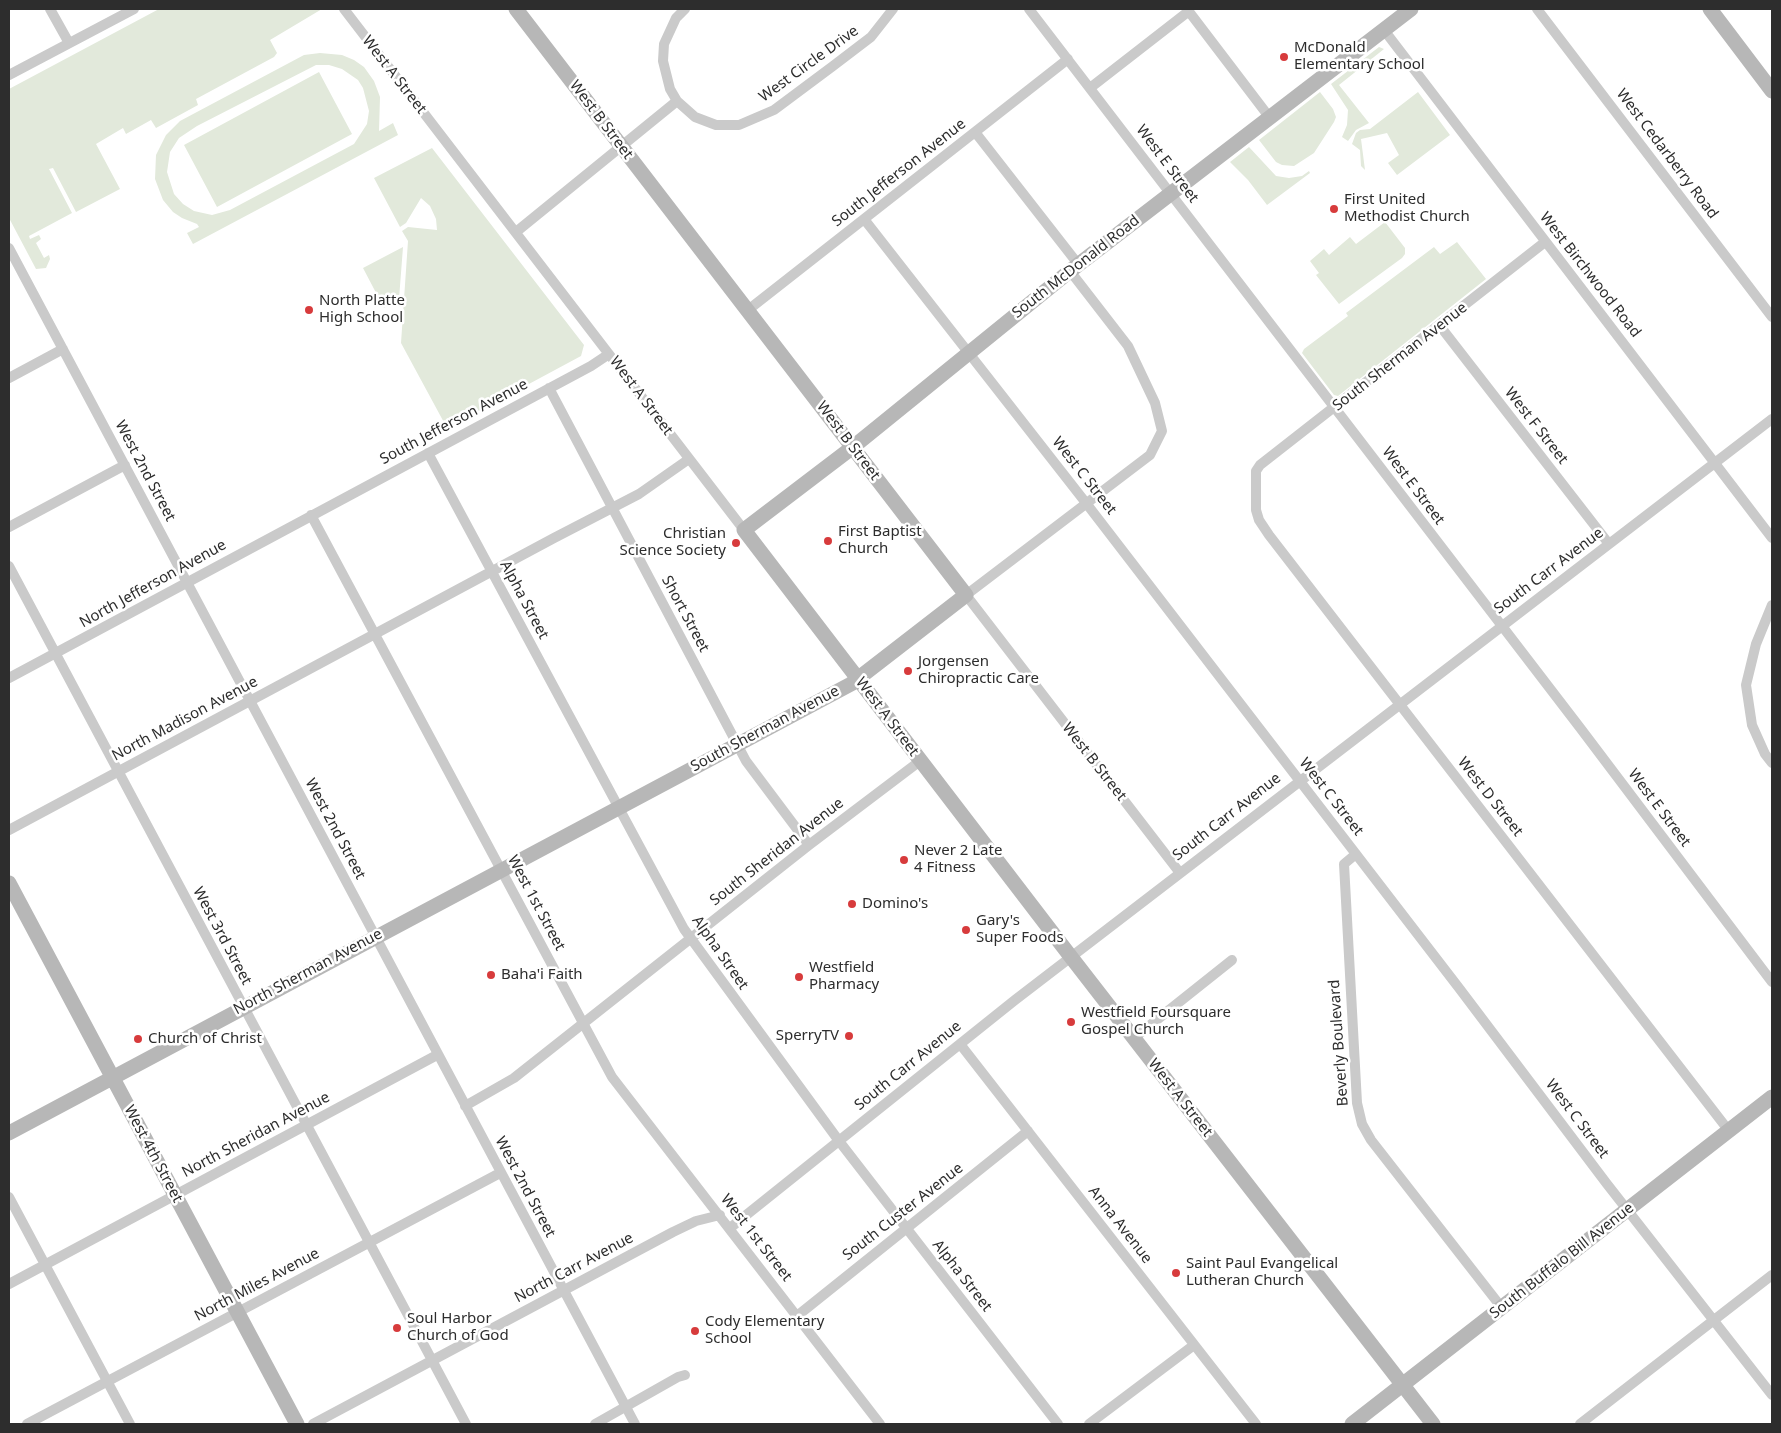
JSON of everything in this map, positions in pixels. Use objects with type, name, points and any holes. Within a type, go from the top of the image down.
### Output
[{"type":"street","points":[[50,9],[69,43]]},
{"type":"street","points":[[9,75],[134,9]]},
{"type":"street","name":"West B Street","points":[[516,9],[1180,873]]},
{"type":"street","points":[[516,232],[677,101],[667,80],[663,61],[664,44],[676,18],[685,9]]},
{"type":"street","name":"West Circle Drive","points":[[677,101],[695,117],[716,125],[739,125],[763,116],[826,72],[871,36],[893,9]]},
{"type":"street","name":"West E Street","points":[[1029,9],[1772,982]]},
{"type":"street","name":"South McDonald Road","points":[[744,530],[853,446],[1170,193],[1411,9]]},
{"type":"street","name":"West Cedarberry Road","points":[[1538,9],[1772,316]]},
{"type":"street","points":[[1710,9],[1772,90]]},
{"type":"street","name":"West A Street","points":[[348,10],[857,679],[1433,1424]]},
{"type":"street","points":[[1090,88],[1188,10],[1270,118]]},
{"type":"street","name":"West Birchwood Road","points":[[1384,30],[1772,538]]},
{"type":"street","name":"South Jefferson Avenue","points":[[748,310],[1068,59]]},
{"type":"street","points":[[975,132],[1074,268]]},
{"type":"street","name":"West C Street","points":[[864,219],[1356,854],[1627,1210],[1772,1395]]},
{"type":"street","name":"South Sherman Avenue","points":[[1256,471],[1545,242]]},
{"type":"street","name":"West 2nd Street","points":[[9,248],[635,1424]]},
{"type":"street","name":"South Sherman Avenue","points":[[502,870],[857,679],[1150,455],[1162,432],[1155,403],[1128,346],[1074,268]]},
{"type":"street","name":"West F Street","points":[[1440,326],[1609,544]]},
{"type":"street","points":[[9,378],[63,349]]},
{"type":"street","name":"South Jefferson Avenue","points":[[311,515],[609,354]]},
{"type":"street","name":"Short Street","points":[[549,388],[746,762],[810,845]]},
{"type":"street","name":"South Carr Avenue","points":[[730,1228],[1071,957],[1772,419]]},
{"type":"street","name":"Alpha Street","points":[[428,453],[691,939],[839,1141],[1058,1424]]},
{"type":"street","name":"North Madison Avenue","points":[[9,830],[639,494],[689,459]]},
{"type":"street","points":[[9,527],[125,465]]},
{"type":"street","name":"West D Street","points":[[1256,471],[1254,484],[1258,520],[1729,1130]]},
{"type":"street","name":"North Jefferson Avenue","points":[[9,678],[311,515]]},
{"type":"street","name":"West 1st Street","points":[[311,515],[612,1076],[878,1424]]},
{"type":"street","name":"West 3rd Street","points":[[9,566],[305,1126],[466,1424]]},
{"type":"street","points":[[1772,605],[1756,644],[1746,685],[1752,725],[1765,754],[1772,763]]},
{"type":"street","name":"South Sheridan Avenue","points":[[583,1024],[920,761]]},
{"type":"street","name":"Beverly Boulevard","points":[[1356,854],[1344,864],[1356,1103],[1362,1124],[1371,1140],[1502,1308]]},
{"type":"street","name":"North Sherman Avenue","points":[[9,1133],[375,936],[502,870]]},
{"type":"street","name":"West 4th Street","points":[[9,883],[297,1424]]},
{"type":"street","points":[[1134,1038],[1232,960]]},
{"type":"street","points":[[465,1106],[514,1078],[583,1024]]},
{"type":"street","name":"Anna Avenue","points":[[960,1044],[1256,1424]]},
{"type":"street","name":"North Sheridan Avenue","points":[[9,1284],[437,1054]]},
{"type":"street","name":"South Buffalo Bill Avenue","points":[[1352,1424],[1772,1097]]},
{"type":"street","name":"South Custer Avenue","points":[[797,1316],[1028,1131]]},
{"type":"street","name":"North Miles Avenue","points":[[27,1424],[500,1173]]},
{"type":"street","points":[[9,1198],[130,1424]]},
{"type":"street","name":"North Carr Avenue","points":[[313,1424],[673,1232],[696,1221],[720,1215]]},
{"type":"street","points":[[1580,1424],[1772,1275]]},
{"type":"street","points":[[1089,1424],[1194,1345]]},
{"type":"street","points":[[595,1424],[678,1377],[685,1375]]},
{"type":"shaded area","points":[[159,9],[322,9],[270,40],[277,53],[274,57],[196,99],[198,105],[156,128],[151,120],[126,134],[123,128],[96,144],[120,189],[76,212],[53,168],[49,169],[72,213],[29,236],[30,239],[39,235],[41,239],[36,243],[44,258],[49,255],[50,259],[46,268],[36,269],[9,218],[9,89]]},
{"type":"shaded area","points":[[1379,47],[1384,49],[1339,85],[1369,123],[1356,130],[1348,141],[1342,137],[1347,125],[1348,110],[1331,84]]},
{"type":"shaded area","points":[[320,53],[342,55],[364,67],[374,81],[380,97],[379,131],[393,123],[398,135],[193,244],[187,233],[199,227],[197,224],[173,212],[163,200],[155,179],[156,155],[166,135],[180,121],[304,55]],"holes":[[[316,65],[329,65],[342,69],[358,80],[363,88],[369,111],[367,124],[354,144],[230,210],[212,215],[194,211],[183,204],[174,194],[167,172],[170,152],[179,138],[197,126]]]},
{"type":"shaded area","points":[[319,72],[352,134],[217,207],[184,145]]},
{"type":"shaded area","points":[[1320,92],[1333,109],[1336,117],[1334,122],[1314,153],[1294,166],[1282,165],[1276,162],[1259,140]]},
{"type":"shaded area","points":[[1418,92],[1450,135],[1397,175],[1388,163],[1399,155],[1387,133],[1361,139],[1365,170],[1361,166],[1360,150],[1352,144],[1356,133],[1360,130],[1370,129]]},
{"type":"shaded area","points":[[1249,147],[1276,176],[1289,178],[1302,176],[1309,171],[1310,173],[1267,205],[1248,180],[1230,162]]},
{"type":"shaded area","points":[[432,148],[584,345],[581,356],[447,428],[401,343],[408,241],[402,231],[408,227],[437,230],[436,219],[430,206],[421,198],[406,223],[400,227],[374,178]]},
{"type":"shaded area","points":[[1385,222],[1405,248],[1405,254],[1339,304],[1316,275],[1319,273],[1310,261],[1324,249],[1329,255],[1350,237],[1356,244]]},
{"type":"shaded area","points":[[1457,242],[1486,279],[1338,396],[1334,395],[1302,353],[1304,349],[1348,316],[1346,313],[1434,247],[1440,254]]},
{"type":"shaded area","points":[[403,247],[399,299],[384,308],[363,268]]},
{"type":"place","name":"McDonald Elementary School","points":[[1284,57]]},
{"type":"place","name":"First United Methodist Church","points":[[1334,209]]},
{"type":"place","name":"North Platte High School","points":[[309,310]]},
{"type":"place","name":"First Baptist Church","points":[[828,541]]},
{"type":"place","name":"Christian Science Society","points":[[736,543]]},
{"type":"place","name":"Jorgensen Chiropractic Care","points":[[908,671]]},
{"type":"place","name":"Never 2 Late 4 Fitness","points":[[904,860]]},
{"type":"place","name":"Domino's","points":[[852,904]]},
{"type":"place","name":"Gary's Super Foods","points":[[966,930]]},
{"type":"place","name":"Baha'i Faith","points":[[491,975]]},
{"type":"place","name":"Westfield Pharmacy","points":[[799,977]]},
{"type":"place","name":"Westfield Foursquare Gospel Church","points":[[1071,1022]]},
{"type":"place","name":"SperryTV","points":[[849,1036]]},
{"type":"place","name":"Church of Christ","points":[[138,1039]]},
{"type":"place","name":"Saint Paul Evangelical Lutheran Church","points":[[1176,1273]]},
{"type":"place","name":"Soul Harbor Church of God","points":[[397,1328]]},
{"type":"place","name":"Cody Elementary School","points":[[695,1331]]}]
